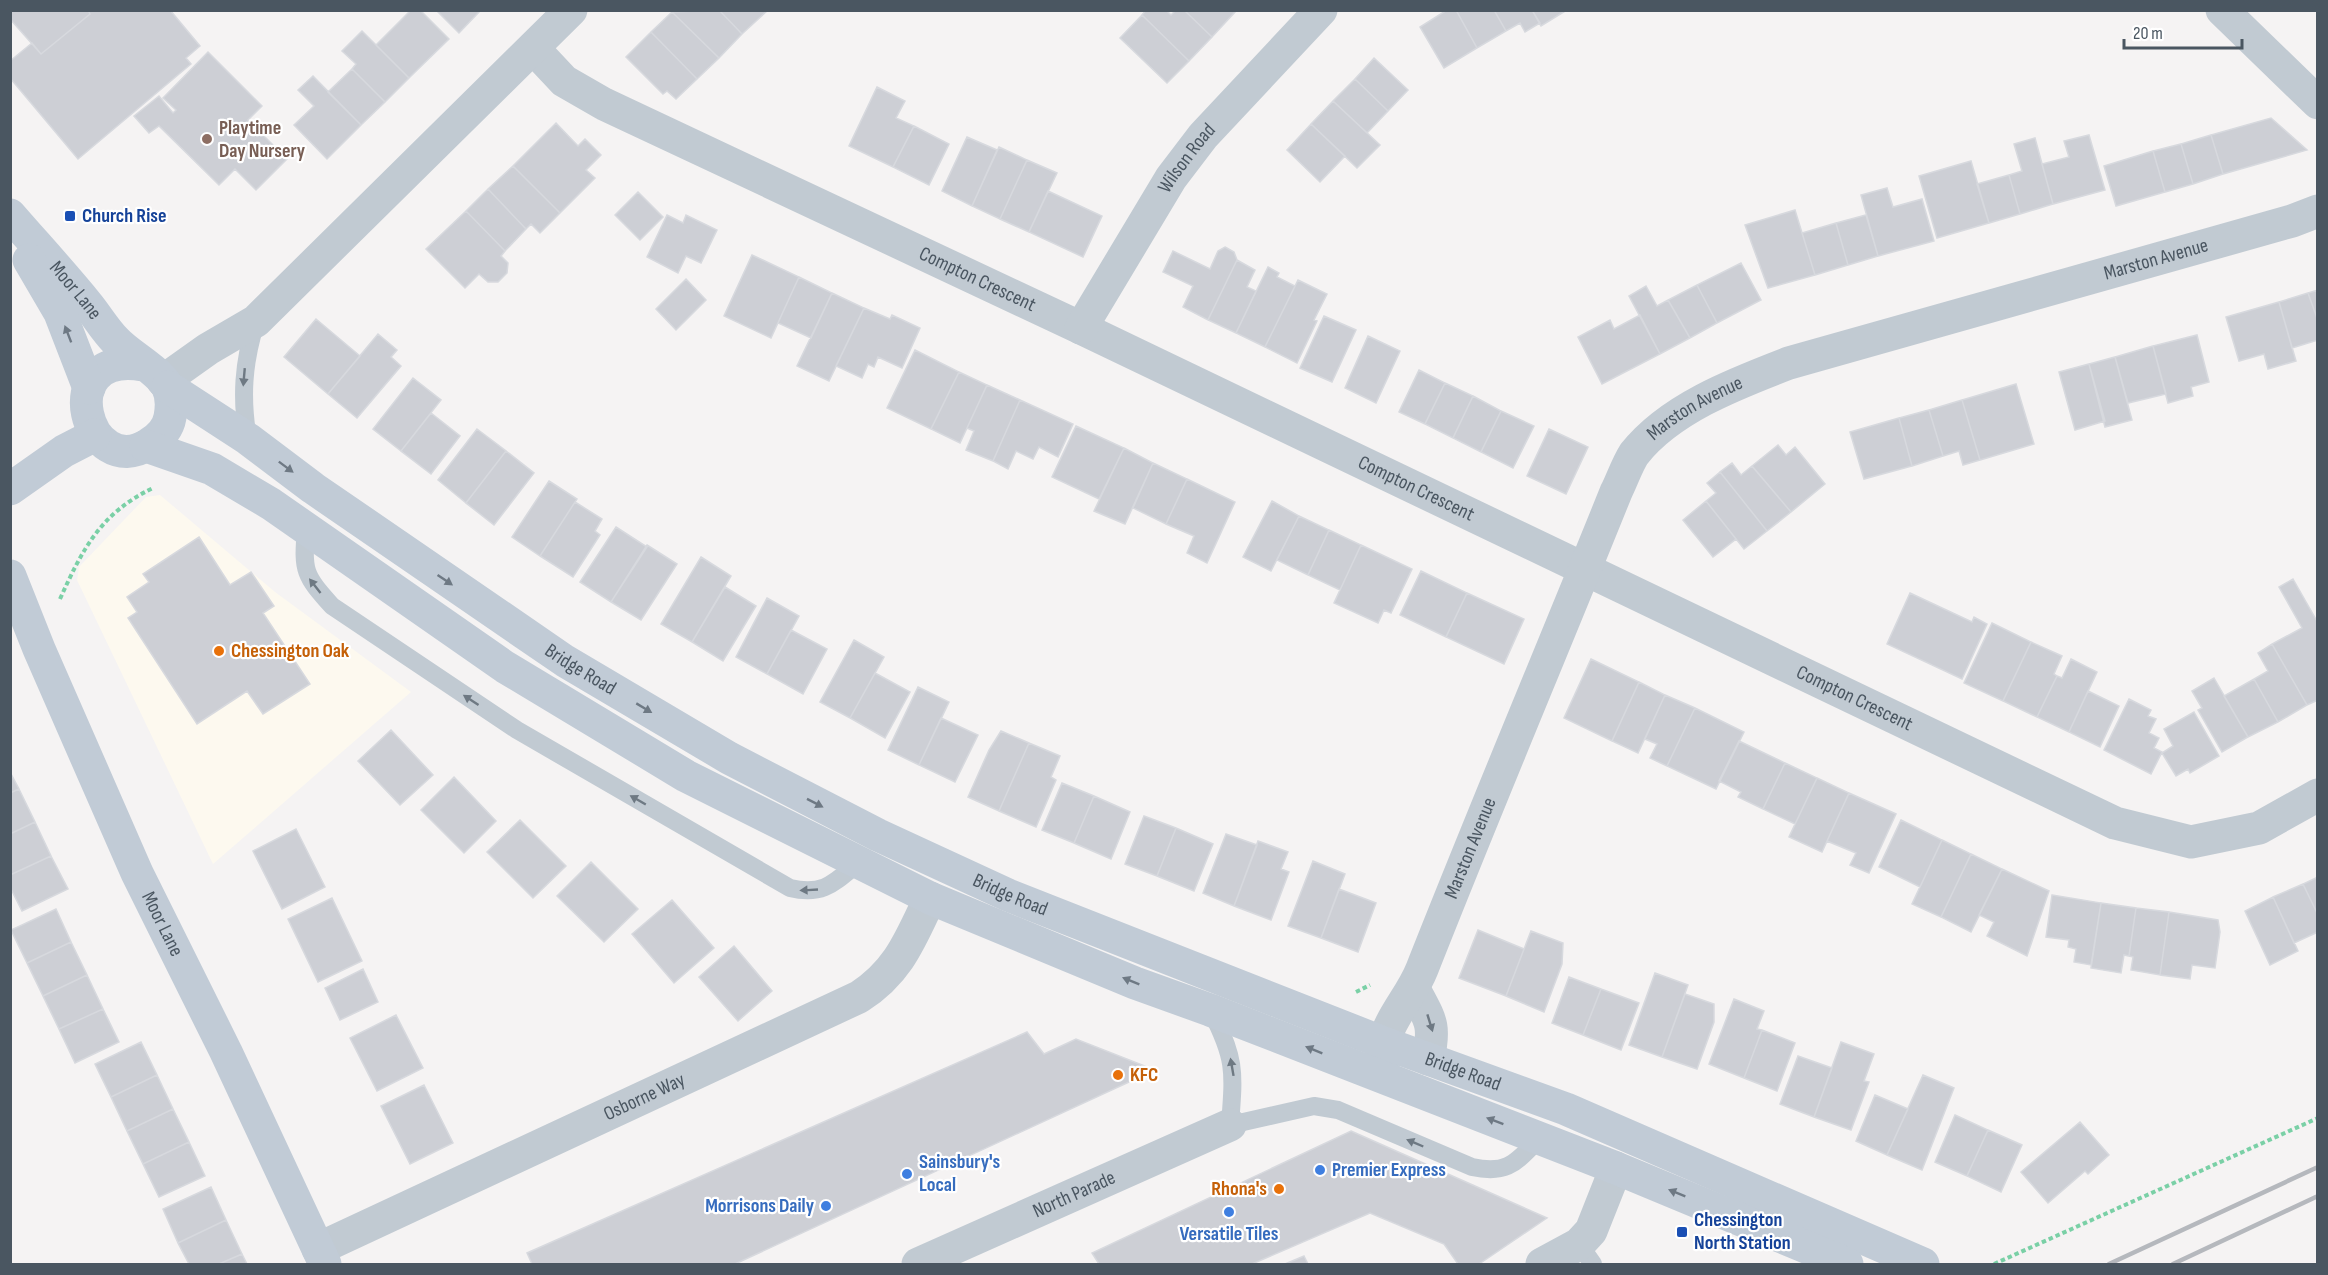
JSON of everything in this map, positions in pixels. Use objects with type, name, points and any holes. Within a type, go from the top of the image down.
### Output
[{"type":"street","points":[[158,378],[256,321],[571,10]]},
{"type":"street","name":"Wilson Road","points":[[1081,328],[1171,178],[1203,136],[1321,10]]},
{"type":"street","points":[[2223,10],[2318,103]]},
{"type":"street","name":"Compton Crescent","points":[[533,48],[564,81],[604,104],[1081,328],[2115,823],[2191,842],[2259,828],[2318,795]]},
{"type":"street","name":"Marston Avenue","points":[[1384,1080],[1381,1061],[1391,1019],[1414,989],[1496,781],[1634,455],[1660,430],[1716,391],[1789,363],[2292,221],[2318,211]]},
{"type":"street","name":"Moor Lane","points":[[10,215],[116,341],[158,378]]},
{"type":"street","name":"Moor Lane","points":[[10,230],[60,313],[89,388]]},
{"type":"street","points":[[127,363],[158,378],[172,404],[170,422],[161,436],[146,446],[124,450],[114,447],[95,435],[87,421],[85,405],[89,388],[98,375],[111,366],[127,363]]},
{"type":"street","name":"Bridge Road","points":[[158,378],[565,662],[729,758],[878,835],[1008,895],[1384,1043],[1566,1109],[1847,1264]]},
{"type":"street","points":[[10,489],[64,451],[95,435]]},
{"type":"street","name":"Bridge Road","points":[[146,446],[212,469],[271,504],[505,667],[686,777],[930,898],[1135,983],[1210,1010],[1384,1080],[1540,1138],[1813,1245],[1923,1264]]},
{"type":"street","name":"Moor Lane","points":[[10,576],[39,649],[137,873],[226,1052],[322,1257]]},
{"type":"street","name":"Osborne Way","points":[[322,1257],[859,997],[881,983],[900,960],[930,898]]},
{"type":"street","points":[[1414,989],[1432,1024],[1433,1036],[1428,1059]]},
{"type":"street","name":"North Parade","points":[[918,1264],[1230,1125]]},
{"type":"street","points":[[1542,1264],[1586,1254],[1616,1168]]},
{"type":"lane","points":[[248,439],[243,408],[243,381],[247,352],[256,321]]},
{"type":"lane","points":[[306,530],[303,558],[309,581],[332,606],[517,730],[790,888],[809,892],[832,885],[858,862]]},
{"type":"lane","points":[[1210,1010],[1225,1038],[1232,1061],[1235,1082],[1230,1125]]},
{"type":"lane","name":"North Parade","points":[[1230,1125],[1314,1106],[1338,1110],[1472,1167],[1488,1170],[1504,1169],[1515,1163],[1540,1138]]},
{"type":"path","points":[[39,649],[77,562],[102,524],[131,499],[152,489],[212,469]]},
{"type":"path","points":[[1994,1264],[2318,1118]]},
{"type":"shaded area","points":[[160,495],[275,592],[411,692],[213,864],[77,580],[79,567],[146,497]]},
{"type":"building","points":[[10,10],[88,10],[90,14],[41,54],[10,19]]},
{"type":"building","points":[[88,10],[170,10],[200,46],[186,58],[191,64],[78,159],[10,78],[10,61],[32,43],[41,54],[90,14]]},
{"type":"building","points":[[411,10],[420,10],[449,39],[409,78],[376,45]]},
{"type":"building","points":[[436,10],[481,10],[459,33]]},
{"type":"building","points":[[719,10],[742,34],[719,58],[672,12]]},
{"type":"building","points":[[719,10],[766,10],[767,11],[742,34]]},
{"type":"building","points":[[1146,10],[1166,10],[1171,15],[1176,10],[1184,10],[1212,37],[1189,61],[1142,15]]},
{"type":"building","points":[[1184,10],[1234,10],[1235,12],[1212,37]]},
{"type":"building","points":[[1447,10],[1456,10],[1477,48],[1444,68],[1420,27]]},
{"type":"building","points":[[1456,10],[1494,10],[1506,31],[1477,48]]},
{"type":"building","points":[[1494,10],[1532,10],[1540,23],[1525,32],[1520,23],[1506,31]]},
{"type":"building","points":[[1532,10],[1567,10],[1541,26]]},
{"type":"building","points":[[672,12],[719,58],[697,79],[651,32]]},
{"type":"building","points":[[1142,15],[1189,61],[1167,83],[1120,38]]},
{"type":"building","points":[[362,31],[409,78],[385,102],[352,69],[356,64],[342,51]]},
{"type":"building","points":[[651,32],[697,79],[676,99],[667,91],[663,94],[626,57]]},
{"type":"building","points":[[208,52],[262,106],[248,120],[287,159],[256,190],[235,169],[219,185],[159,126],[149,133],[134,116],[159,96],[173,113],[176,110],[163,98]]},
{"type":"building","points":[[1374,58],[1408,90],[1388,111],[1355,79]]},
{"type":"building","points":[[352,69],[385,102],[361,125],[328,92]]},
{"type":"building","points":[[313,76],[361,125],[327,159],[294,125],[314,106],[298,90]]},
{"type":"building","points":[[1355,79],[1388,111],[1367,133],[1333,101]]},
{"type":"building","points":[[877,87],[905,101],[896,118],[914,126],[893,167],[849,146]]},
{"type":"building","points":[[1333,101],[1380,145],[1357,168],[1311,124]]},
{"type":"building","points":[[2271,118],[2307,150],[2223,174],[2211,135]]},
{"type":"building","points":[[556,123],[578,146],[585,139],[601,155],[586,170],[595,178],[560,213],[513,166]]},
{"type":"building","points":[[1311,124],[1345,156],[1320,182],[1287,150]]},
{"type":"building","points":[[914,126],[949,144],[929,185],[893,167]]},
{"type":"building","points":[[2089,135],[2105,190],[2053,204],[2042,164],[2069,157],[2064,141]]},
{"type":"building","points":[[2211,135],[2223,174],[2193,184],[2181,144]]},
{"type":"building","points":[[967,137],[997,150],[972,206],[942,191]]},
{"type":"building","points":[[2035,138],[2053,204],[2020,214],[2009,175],[2022,171],[2014,144]]},
{"type":"building","points":[[2181,144],[2193,184],[2165,192],[2153,151]]},
{"type":"building","points":[[999,147],[1027,160],[1000,219],[972,206]]},
{"type":"building","points":[[2153,151],[2165,192],[2116,206],[2104,166]]},
{"type":"building","points":[[1027,160],[1057,173],[1029,232],[1000,219]]},
{"type":"building","points":[[1971,161],[1989,223],[1937,238],[1919,176]]},
{"type":"building","points":[[513,166],[560,213],[540,233],[531,224],[526,229],[488,189]]},
{"type":"building","points":[[2009,175],[2020,214],[1989,223],[1977,184]]},
{"type":"building","points":[[1887,188],[1893,207],[1922,199],[1934,241],[1878,256],[1861,195]]},
{"type":"building","points":[[488,189],[526,229],[505,251],[466,211]]},
{"type":"building","points":[[1048,191],[1102,216],[1083,257],[1029,232]]},
{"type":"building","points":[[638,192],[663,217],[640,240],[615,215]]},
{"type":"building","points":[[1795,210],[1815,275],[1768,288],[1745,225]]},
{"type":"building","points":[[466,211],[505,251],[501,256],[508,263],[507,273],[498,282],[488,282],[479,274],[465,288],[426,249]]},
{"type":"building","points":[[667,215],[683,223],[686,215],[717,230],[701,263],[686,256],[678,273],[647,257]]},
{"type":"building","points":[[1866,215],[1878,256],[1848,265],[1836,223]]},
{"type":"building","points":[[1836,223],[1848,265],[1815,275],[1802,233]]},
{"type":"building","points":[[1225,247],[1234,252],[1237,260],[1208,320],[1183,307],[1193,286],[1163,272],[1173,251],[1210,269],[1218,251]]},
{"type":"building","points":[[752,255],[799,277],[771,338],[724,316]]},
{"type":"building","points":[[1237,260],[1255,270],[1247,287],[1256,291],[1236,333],[1208,320]]},
{"type":"building","points":[[1741,263],[1761,300],[1717,323],[1697,285]]},
{"type":"building","points":[[1268,267],[1279,273],[1277,277],[1295,286],[1265,347],[1236,333]]},
{"type":"building","points":[[799,277],[832,293],[811,338],[778,323]]},
{"type":"building","points":[[686,279],[706,300],[676,330],[656,309]]},
{"type":"building","points":[[1298,280],[1327,294],[1297,363],[1265,347]]},
{"type":"building","points":[[1697,285],[1717,323],[1690,338],[1668,300]]},
{"type":"building","points":[[1646,286],[1657,306],[1668,300],[1690,338],[1660,354],[1629,296]]},
{"type":"building","points":[[2318,290],[2318,321],[2308,293]]},
{"type":"building","points":[[832,293],[864,308],[829,381],[797,366]]},
{"type":"building","points":[[2308,293],[2318,321],[2318,340],[2292,348],[2279,302]]},
{"type":"building","points":[[2279,302],[2296,361],[2268,369],[2264,354],[2239,361],[2226,317]]},
{"type":"building","points":[[864,308],[890,319],[892,315],[920,328],[902,368],[878,357],[874,367],[868,364],[862,378],[836,366]]},
{"type":"building","points":[[1640,315],[1660,354],[1602,384],[1578,337],[1610,320],[1614,329]]},
{"type":"building","points":[[1324,316],[1356,330],[1332,382],[1300,368]]},
{"type":"building","points":[[316,319],[360,356],[328,394],[284,357]]},
{"type":"building","points":[[378,334],[397,350],[391,357],[401,366],[357,418],[328,394]]},
{"type":"building","points":[[2197,335],[2209,382],[2191,387],[2193,396],[2168,403],[2153,346]]},
{"type":"building","points":[[1368,336],[1400,351],[1376,403],[1345,388]]},
{"type":"building","points":[[2153,346],[2166,394],[2128,403],[2115,357]]},
{"type":"building","points":[[915,350],[959,372],[931,429],[887,408]]},
{"type":"building","points":[[2115,357],[2132,420],[2105,427],[2089,364]]},
{"type":"building","points":[[2089,364],[2105,421],[2075,430],[2059,372]]},
{"type":"building","points":[[1419,370],[1445,383],[1425,424],[1399,412]]},
{"type":"building","points":[[959,372],[987,385],[960,443],[931,429]]},
{"type":"building","points":[[413,378],[441,400],[401,451],[373,429]]},
{"type":"building","points":[[1445,383],[1473,396],[1453,438],[1425,424]]},
{"type":"building","points":[[2016,384],[2034,444],[1980,460],[1962,400]]},
{"type":"building","points":[[987,385],[1020,400],[993,461],[966,450],[974,431],[967,428]]},
{"type":"building","points":[[1473,396],[1501,411],[1481,452],[1453,438]]},
{"type":"building","points":[[1020,400],[1073,424],[1058,457],[1039,447],[1033,459],[1016,451],[1008,469],[993,461]]},
{"type":"building","points":[[1962,400],[1980,460],[1963,465],[1959,451],[1943,456],[1929,410]]},
{"type":"building","points":[[1929,410],[1943,456],[1912,466],[1899,418]]},
{"type":"building","points":[[1501,411],[1534,426],[1513,468],[1481,452]]},
{"type":"building","points":[[431,413],[460,436],[431,474],[401,451]]},
{"type":"building","points":[[1899,418],[1912,466],[1864,479],[1850,432]]},
{"type":"building","points":[[1076,426],[1124,448],[1099,499],[1052,477]]},
{"type":"building","points":[[477,429],[506,451],[466,503],[438,480]]},
{"type":"building","points":[[1549,429],[1588,447],[1566,494],[1527,476]]},
{"type":"building","points":[[1778,445],[1786,455],[1795,447],[1825,484],[1791,512],[1752,466]]},
{"type":"building","points":[[1124,448],[1153,463],[1125,524],[1094,511]]},
{"type":"building","points":[[506,451],[534,473],[494,525],[466,503]]},
{"type":"building","points":[[1153,463],[1187,479],[1166,524],[1133,508]]},
{"type":"building","points":[[1732,463],[1741,475],[1752,466],[1791,512],[1767,531],[1720,472]]},
{"type":"building","points":[[1720,472],[1767,531],[1744,549],[1706,501],[1716,493],[1707,483]]},
{"type":"building","points":[[1187,479],[1235,502],[1207,563],[1187,553],[1194,536],[1166,524]]},
{"type":"building","points":[[549,481],[577,499],[540,556],[512,537]]},
{"type":"building","points":[[1272,501],[1299,516],[1271,571],[1243,557]]},
{"type":"building","points":[[1706,501],[1736,539],[1713,557],[1683,520]]},
{"type":"building","points":[[575,502],[602,519],[595,531],[600,535],[573,577],[540,556]]},
{"type":"building","points":[[1299,516],[1329,530],[1308,575],[1277,560]]},
{"type":"building","points":[[616,527],[647,547],[611,602],[580,582]]},
{"type":"building","points":[[1329,530],[1361,545],[1340,590],[1308,575]]},
{"type":"building","name":"Chessington Oak","points":[[199,537],[230,585],[251,572],[274,606],[263,613],[310,684],[263,714],[247,691],[197,724],[128,618],[137,612],[127,597],[149,582],[143,574]]},
{"type":"building","points":[[647,545],[677,564],[641,620],[611,602]]},
{"type":"building","points":[[1361,545],[1412,569],[1391,613],[1384,610],[1378,623],[1334,603]]},
{"type":"building","points":[[701,557],[731,576],[692,642],[661,624]]},
{"type":"building","points":[[1421,571],[1467,593],[1446,637],[1400,615]]},
{"type":"building","points":[[2293,579],[2318,623],[2318,700],[2307,705],[2272,644],[2302,628],[2279,587]]},
{"type":"building","points":[[725,587],[756,606],[723,661],[692,642]]},
{"type":"building","points":[[1467,593],[1524,619],[1504,664],[1446,637]]},
{"type":"building","points":[[1910,593],[1972,622],[1974,617],[1987,624],[1962,679],[1887,644]]},
{"type":"building","points":[[767,598],[799,616],[767,674],[736,657]]},
{"type":"building","points":[[1992,623],[2031,642],[2003,701],[1964,683]]},
{"type":"building","points":[[791,630],[827,649],[803,694],[767,674]]},
{"type":"building","points":[[854,640],[884,657],[850,718],[820,702]]},
{"type":"building","points":[[2031,642],[2062,656],[2054,674],[2057,676],[2037,717],[2003,701]]},
{"type":"building","points":[[2272,644],[2307,705],[2278,722],[2254,679],[2268,671],[2258,653]]},
{"type":"building","points":[[1591,659],[1639,682],[1612,741],[1564,718]]},
{"type":"building","points":[[2071,659],[2097,672],[2069,732],[2037,717],[2057,676],[2062,678]]},
{"type":"building","points":[[875,673],[910,692],[885,738],[850,718]]},
{"type":"building","points":[[2214,678],[2248,737],[2222,752],[2198,710],[2202,708],[2192,691]]},
{"type":"building","points":[[2254,679],[2278,722],[2248,737],[2224,696]]},
{"type":"building","points":[[1639,682],[1665,695],[1638,753],[1612,741]]},
{"type":"building","points":[[918,687],[949,702],[919,765],[888,750]]},
{"type":"building","points":[[2088,691],[2119,706],[2100,747],[2069,732]]},
{"type":"building","points":[[1665,695],[1695,708],[1667,766],[1650,758],[1657,744],[1645,739]]},
{"type":"building","points":[[2129,699],[2151,710],[2148,716],[2156,719],[2149,733],[2159,738],[2154,748],[2162,752],[2151,774],[2104,750]]},
{"type":"building","points":[[1695,708],[1744,732],[1716,789],[1667,766]]},
{"type":"building","points":[[2194,712],[2219,756],[2190,773],[2188,769],[2176,776],[2162,753],[2173,746],[2164,729]]},
{"type":"building","points":[[941,718],[978,735],[955,782],[919,765]]},
{"type":"building","points":[[391,730],[433,775],[400,805],[358,761]]},
{"type":"building","points":[[1001,731],[1029,743],[999,811],[968,797],[989,750]]},
{"type":"building","points":[[1739,741],[1785,763],[1763,809],[1738,797],[1741,792],[1719,781]]},
{"type":"building","points":[[1029,743],[1060,756],[1051,777],[1056,780],[1036,827],[999,811]]},
{"type":"building","points":[[1785,763],[1817,778],[1795,824],[1763,809]]},
{"type":"building","points":[[10,772],[19,789],[10,793]]},
{"type":"building","points":[[454,777],[496,821],[464,853],[421,810]]},
{"type":"building","points":[[1817,778],[1849,793],[1822,852],[1789,837]]},
{"type":"building","points":[[1062,783],[1094,796],[1074,843],[1042,830]]},
{"type":"building","points":[[19,789],[35,822],[10,834],[10,793]]},
{"type":"building","points":[[1849,793],[1896,814],[1869,873],[1850,865],[1856,853],[1827,841]]},
{"type":"building","points":[[1094,796],[1130,812],[1111,859],[1074,843]]},
{"type":"building","points":[[1144,816],[1176,828],[1157,876],[1125,864]]},
{"type":"building","points":[[520,820],[566,866],[533,898],[487,852]]},
{"type":"building","points":[[1901,820],[1942,840],[1920,887],[1879,867]]},
{"type":"building","points":[[35,822],[51,856],[10,875],[10,834]]},
{"type":"building","points":[[1176,828],[1213,844],[1194,891],[1157,876]]},
{"type":"building","points":[[296,829],[325,887],[282,909],[253,851]]},
{"type":"building","points":[[1226,834],[1257,845],[1234,906],[1203,893]]},
{"type":"building","points":[[1942,840],[1971,854],[1941,917],[1912,904]]},
{"type":"building","points":[[1258,841],[1288,852],[1281,869],[1289,872],[1271,920],[1234,906]]},
{"type":"building","points":[[1971,854],[2002,869],[1971,932],[1941,917]]},
{"type":"building","points":[[51,856],[68,889],[22,911],[10,887],[10,875]]},
{"type":"building","points":[[1313,861],[1345,874],[1321,938],[1288,926]]},
{"type":"building","points":[[591,862],[638,909],[604,942],[557,896]]},
{"type":"building","points":[[2002,869],[2049,891],[2027,956],[1987,936],[1994,922],[1979,915]]},
{"type":"building","points":[[2318,877],[2318,915],[2303,884]]},
{"type":"building","points":[[2303,884],[2318,915],[2318,932],[2294,943],[2273,897]]},
{"type":"building","points":[[1339,889],[1376,903],[1358,952],[1321,938]]},
{"type":"building","points":[[2052,895],[2101,903],[2091,965],[2074,962],[2076,949],[2068,947],[2069,940],[2046,937]]},
{"type":"building","points":[[2273,897],[2298,951],[2270,965],[2245,911]]},
{"type":"building","points":[[332,898],[362,961],[318,982],[288,919]]},
{"type":"building","points":[[672,900],[714,948],[674,983],[632,934]]},
{"type":"building","points":[[2101,903],[2136,908],[2129,956],[2124,955],[2121,973],[2091,968]]},
{"type":"building","points":[[2136,908],[2169,912],[2160,975],[2131,970],[2133,957],[2129,956]]},
{"type":"building","points":[[56,909],[71,942],[27,963],[11,930]]},
{"type":"building","points":[[2169,912],[2218,920],[2220,932],[2215,968],[2192,965],[2190,979],[2160,975]]},
{"type":"building","points":[[1478,930],[1524,949],[1506,996],[1459,978]]},
{"type":"building","points":[[1531,931],[1563,943],[1562,964],[1544,1012],[1506,996]]},
{"type":"building","points":[[71,942],[87,975],[43,996],[27,963]]},
{"type":"building","points":[[734,946],[772,991],[738,1021],[699,977]]},
{"type":"building","points":[[363,969],[378,1002],[340,1020],[325,988]]},
{"type":"building","points":[[1655,973],[1688,985],[1662,1057],[1629,1045]]},
{"type":"building","points":[[87,975],[103,1009],[59,1029],[43,996]]},
{"type":"building","points":[[1569,977],[1601,989],[1583,1035],[1552,1023]]},
{"type":"building","points":[[1601,989],[1639,1003],[1621,1050],[1583,1035]]},
{"type":"building","points":[[1685,994],[1714,1004],[1714,1022],[1697,1069],[1662,1057]]},
{"type":"building","points":[[1734,999],[1764,1011],[1757,1029],[1762,1030],[1744,1078],[1709,1064]]},
{"type":"building","points":[[103,1009],[119,1042],[75,1063],[59,1029]]},
{"type":"building","points":[[396,1015],[423,1068],[377,1091],[350,1038]]},
{"type":"building","points":[[1762,1030],[1795,1043],[1777,1091],[1744,1078]]},
{"type":"building","points":[[1027,1032],[1044,1054],[1076,1039],[1155,1070],[735,1264],[532,1264],[527,1253]]},
{"type":"building","points":[[141,1042],[157,1075],[111,1097],[95,1064]]},
{"type":"building","points":[[1841,1042],[1874,1054],[1864,1081],[1869,1082],[1851,1130],[1814,1117]]},
{"type":"building","points":[[1798,1056],[1832,1068],[1814,1117],[1780,1104]]},
{"type":"building","points":[[157,1075],[173,1109],[127,1131],[111,1097]]},
{"type":"building","points":[[1923,1075],[1954,1088],[1922,1170],[1887,1155]]},
{"type":"building","points":[[424,1085],[453,1143],[410,1164],[381,1106]]},
{"type":"building","points":[[1875,1095],[1908,1109],[1887,1155],[1856,1141]]},
{"type":"building","points":[[173,1109],[189,1142],[143,1164],[127,1131]]},
{"type":"building","points":[[1955,1115],[1988,1130],[1967,1176],[1935,1162]]},
{"type":"building","points":[[2080,1122],[2109,1155],[2088,1174],[2085,1171],[2048,1203],[2021,1172]]},
{"type":"building","points":[[1988,1130],[2022,1145],[2001,1192],[1967,1176]]},
{"type":"building","points":[[1351,1131],[1547,1218],[1479,1264],[1458,1264],[1444,1244],[1370,1213],[1252,1264],[1099,1264],[1092,1253]]},
{"type":"building","points":[[189,1142],[205,1176],[159,1197],[143,1164]]},
{"type":"building","points":[[211,1187],[226,1220],[178,1243],[163,1209]]},
{"type":"building","points":[[226,1220],[242,1254],[219,1264],[189,1264],[178,1243]]},
{"type":"building","points":[[242,1254],[247,1264],[219,1264]]},
{"type":"building","points":[[1304,1256],[1308,1264],[1285,1264]]},
{"type":"railway","points":[[2109,1264],[2318,1167]]},
{"type":"railway","points":[[2173,1264],[2318,1196]]},
{"type":"place","name":"Playtime Day Nursery","points":[[207,139]]},
{"type":"place","name":"Church Rise","points":[[70,216]]},
{"type":"place","name":"Chessington Oak","points":[[219,651]]},
{"type":"place","name":"KFC","points":[[1118,1075]]},
{"type":"place","name":"Premier Express","points":[[1320,1170]]},
{"type":"place","name":"Sainsbury's Local","points":[[907,1174]]},
{"type":"place","name":"Rhona's","points":[[1279,1189]]},
{"type":"place","name":"Morrisons Daily","points":[[826,1206]]},
{"type":"place","name":"Versatile Tiles","points":[[1229,1212]]},
{"type":"place","name":"Chessington North Station","points":[[1682,1232]]}]
